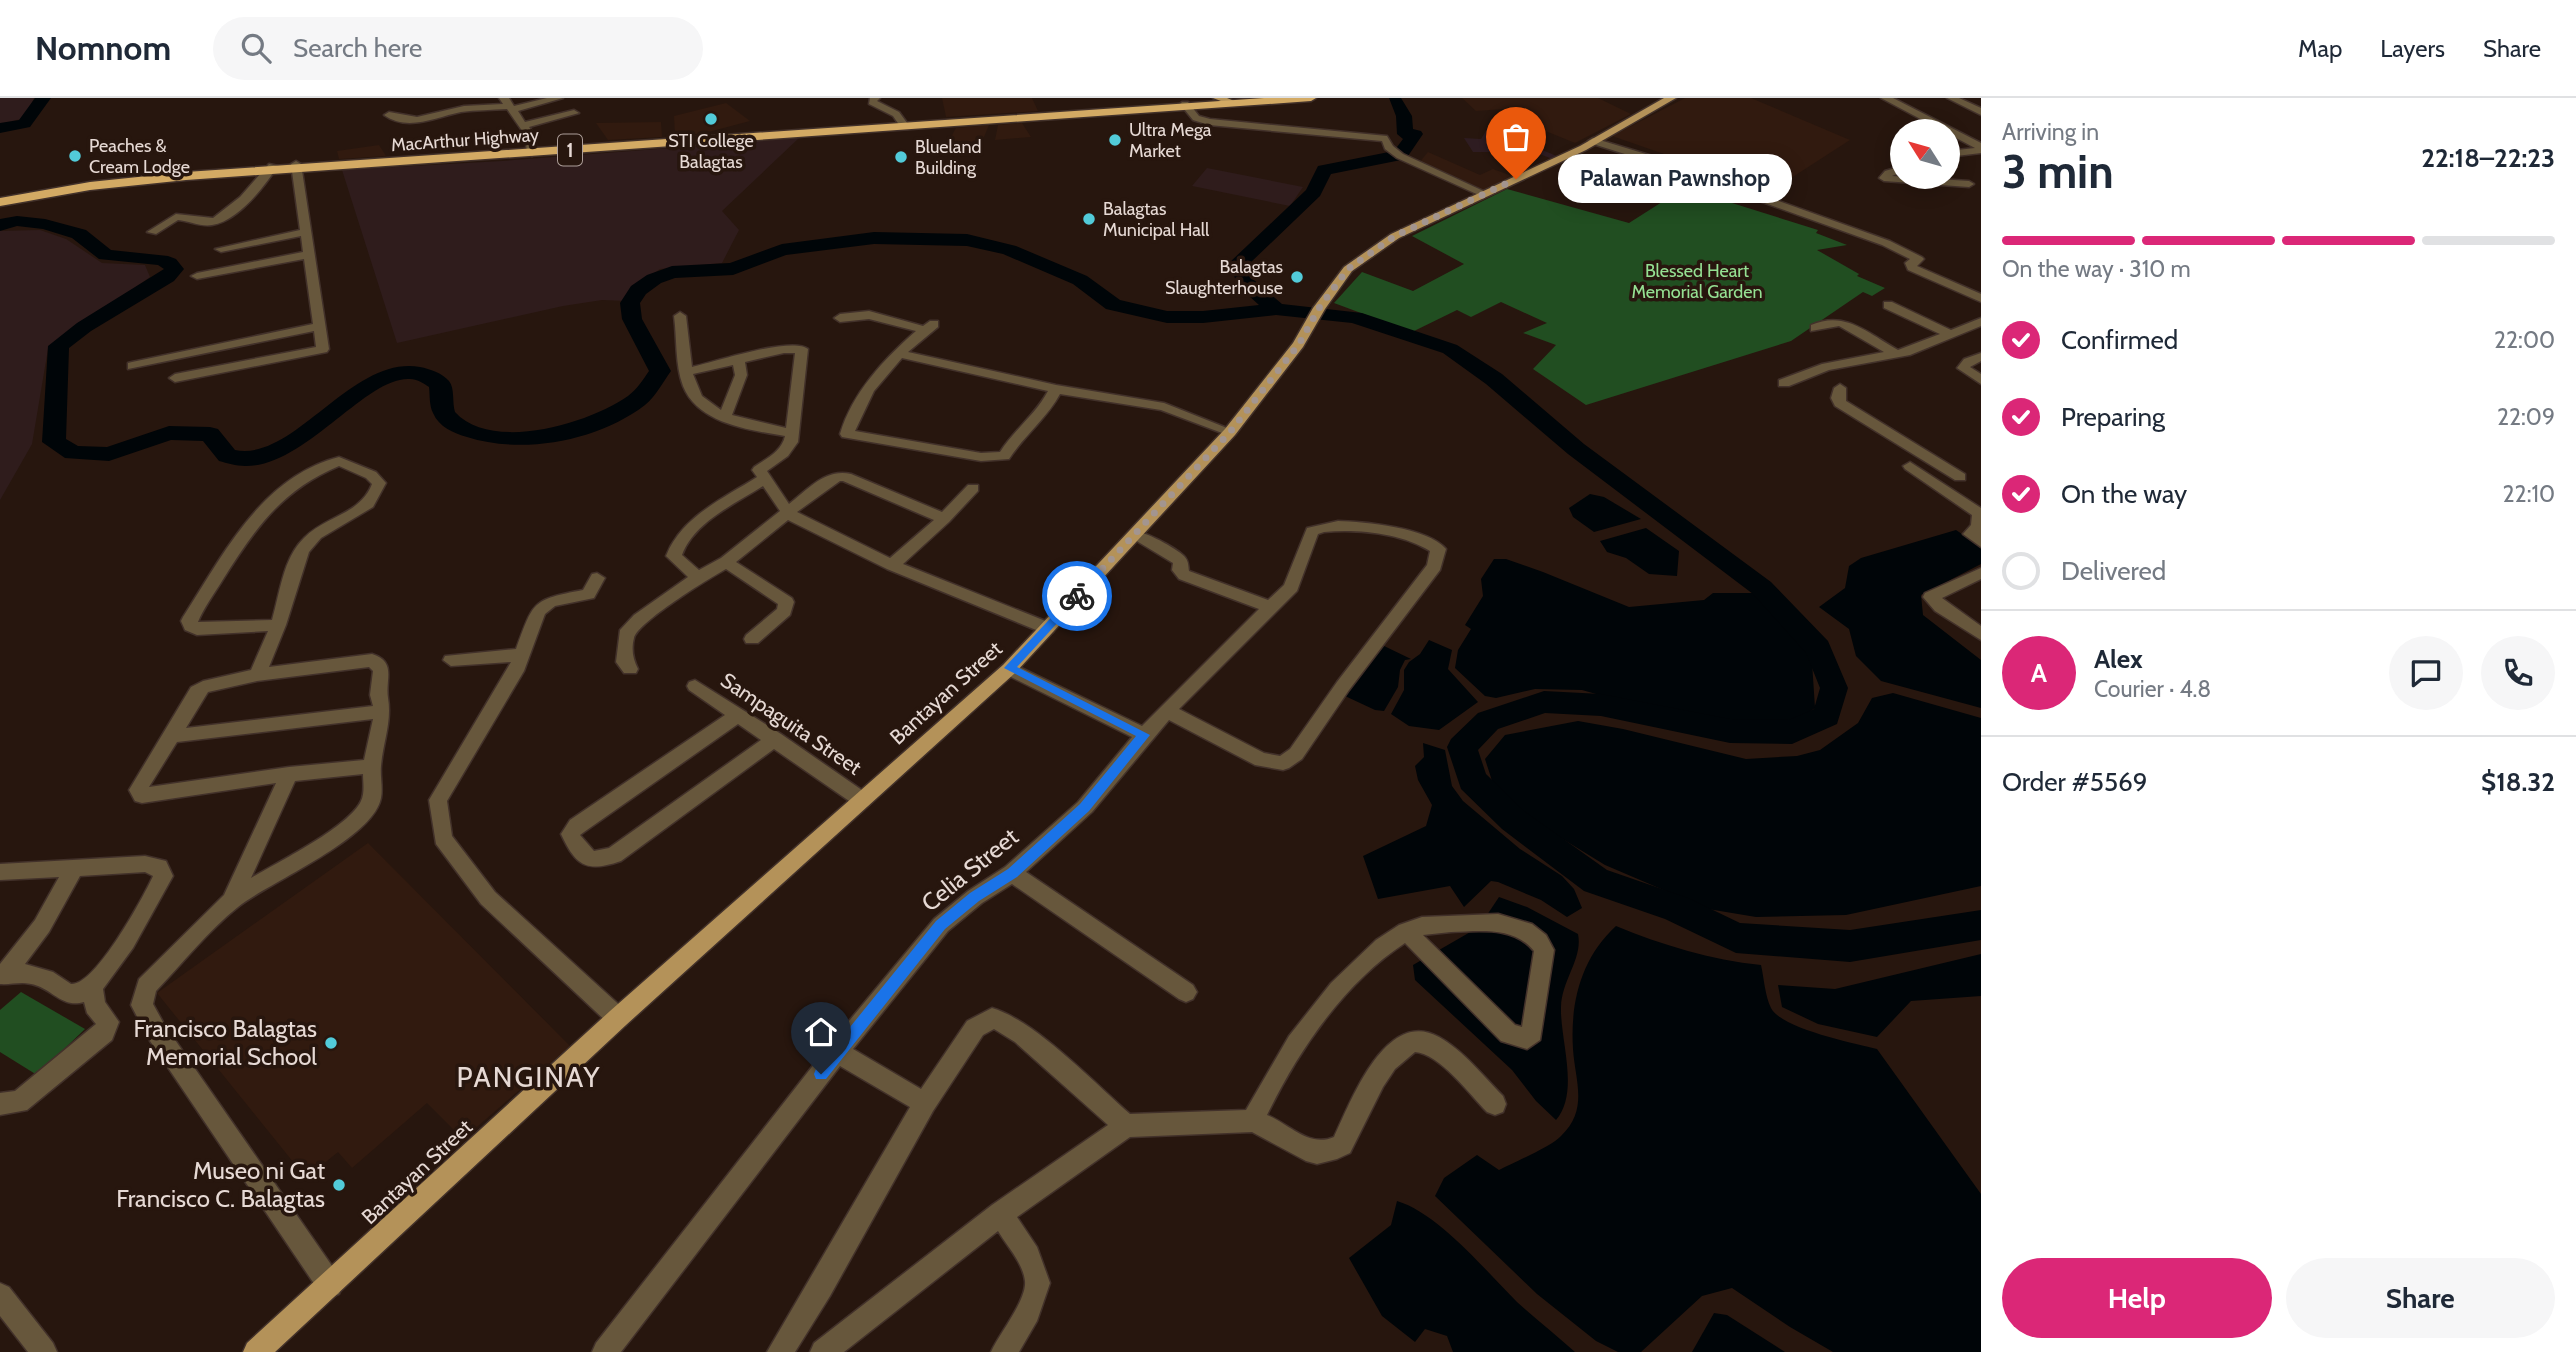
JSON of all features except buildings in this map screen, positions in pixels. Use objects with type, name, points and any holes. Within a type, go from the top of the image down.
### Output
[{"type":"highway","name":"MacArthur Highway","points":[[0,200],[118,182],[295,166],[1187,106],[1265,98]]},
{"type":"highway","name":"MacArthur Highway","points":[[1228,101],[1311,98]]},
{"type":"main road","name":"Bantayan Street","points":[[256,1352],[618,1018],[1009,668],[1230,432],[1299,344],[1315,313],[1348,269],[1395,236],[1593,141],[1671,98]]},
{"type":"street","points":[[389,115],[403,121],[416,120],[465,109],[558,98]]},
{"type":"street","points":[[875,98],[872,102],[874,104],[896,114],[904,125]]},
{"type":"street","points":[[1886,98],[1981,149]]},
{"type":"street","points":[[1952,98],[1981,112]]},
{"type":"street","points":[[508,104],[530,135],[533,150]]},
{"type":"street","points":[[1187,106],[1196,118],[1209,122],[1266,129],[1377,136],[1387,140],[1396,153],[1485,194]]},
{"type":"street","points":[[524,125],[574,113]]},
{"type":"street","points":[[1593,141],[1655,160],[1886,243],[1918,259],[1910,263],[1912,268],[1981,298]]},
{"type":"street","points":[[1960,152],[1981,149]]},
{"type":"street","points":[[1610,190],[1655,160]]},
{"type":"street","points":[[176,378],[323,349],[295,166]]},
{"type":"street","points":[[152,232],[164,222],[176,217],[208,222],[220,219],[272,168]]},
{"type":"street","points":[[1960,181],[1981,188]]},
{"type":"street","points":[[1960,183],[1969,184]]},
{"type":"street","points":[[221,249],[304,232]]},
{"type":"street","points":[[197,276],[307,255]]},
{"type":"street","points":[[1888,305],[1952,335]]},
{"type":"street","points":[[840,318],[869,315],[930,327],[887,365],[876,379],[849,422],[847,434],[999,458],[1047,405],[1056,389]]},
{"type":"street","points":[[680,316],[687,372],[694,396],[725,417],[792,433]]},
{"type":"street","points":[[1815,328],[1828,322],[1842,323],[1894,352]]},
{"type":"street","points":[[1784,383],[1815,372],[1894,352],[1906,352],[1981,322]]},
{"type":"street","points":[[132,366],[318,327]]},
{"type":"street","points":[[687,372],[784,349],[802,349],[788,447],[759,470],[789,514],[892,565],[1047,628]]},
{"type":"street","points":[[902,354],[1056,389],[1164,407],[1230,432]]},
{"type":"street","points":[[1981,357],[1968,362],[1962,368],[1981,380]]},
{"type":"street","points":[[725,417],[741,375],[738,361]]},
{"type":"street","points":[[1815,372],[1847,390],[1838,398],[1840,403],[1960,477]]},
{"type":"street","points":[[1953,452],[1907,467],[1970,505],[1979,514],[1978,526],[1970,534],[1981,542]]},
{"type":"street","points":[[257,675],[278,625],[306,544],[323,530],[368,505],[376,495],[379,483],[371,475],[347,463],[330,463],[277,496],[245,533],[189,621],[191,626],[197,629],[278,625]]},
{"type":"street","points":[[630,669],[624,662],[626,634],[629,630],[698,578],[726,562],[827,481],[838,476],[846,477],[944,519]]},
{"type":"street","points":[[698,578],[674,556],[676,546],[686,532],[764,479]]},
{"type":"street","points":[[892,565],[944,519],[973,488]]},
{"type":"street","name":"Celia Street","points":[[605,1352],[837,1052],[941,925],[975,897],[1012,873],[1085,807],[1144,735],[1167,711],[1291,587],[1312,531],[1318,527],[1380,530],[1428,542],[1438,549],[1435,566],[1343,686],[1296,754],[1283,763],[1272,764],[1261,760],[1167,711]]},
{"type":"street","points":[[1135,534],[1178,559],[1184,575],[1271,607]]},
{"type":"street","points":[[726,562],[786,602],[785,611],[752,639]]},
{"type":"street","points":[[1981,573],[1931,597],[1981,634]]},
{"type":"street","points":[[597,578],[588,594],[550,603],[538,611],[528,630],[522,655],[485,724],[438,800],[443,838],[488,898],[618,1018]]},
{"type":"street","points":[[451,660],[522,655]]},
{"type":"street","points":[[330,1285],[156,1031],[142,1004],[146,986],[231,901],[345,831],[363,814],[372,799],[372,766],[383,711],[379,695],[382,670],[372,660],[257,675],[203,687],[197,692],[138,790],[142,796],[289,774],[372,766]]},
{"type":"street","points":[[1009,668],[1144,735]]},
{"type":"street","name":"Sampaguita Street","points":[[695,686],[862,800]]},
{"type":"street","points":[[172,736],[383,711]]},
{"type":"street","points":[[737,715],[577,826],[570,834],[576,846],[591,860],[614,855],[775,739]]},
{"type":"street","points":[[231,901],[289,774]]},
{"type":"street","points":[[0,872],[145,864],[159,867],[163,876],[132,933],[92,988],[81,994],[70,994],[46,979],[4,975]]},
{"type":"street","points":[[4,975],[42,926],[74,868]]},
{"type":"street","points":[[1012,873],[1186,992]]},
{"type":"street","points":[[1252,1121],[1268,1086],[1324,1008],[1367,961],[1406,931],[1434,924],[1489,922],[1516,926],[1530,933],[1544,950],[1532,1033],[1527,1039],[1509,1034],[1406,931]]},
{"type":"street","points":[[0,1104],[19,1102],[104,1033],[108,1022],[95,1006],[92,988]]},
{"type":"street","points":[[780,1352],[821,1287],[925,1103],[975,1028],[992,1018],[1005,1022],[1126,1126]]},
{"type":"street","points":[[822,1352],[1001,1214],[1126,1126],[1252,1121],[1267,1126],[1317,1155],[1330,1153],[1342,1145],[1387,1058],[1403,1044],[1414,1040],[1425,1041],[1438,1049],[1495,1104]]},
{"type":"street","points":[[837,1052],[925,1103]]},
{"type":"street","points":[[1001,1214],[1028,1256],[1038,1283],[1028,1312],[1004,1352]]},
{"type":"street","points":[[0,1296],[44,1352]]},
{"type":"shaded area","points":[[0,98],[34,98],[25,118],[0,124]]},
{"type":"shaded area","points":[[942,98],[1032,98],[1038,111],[946,117]]},
{"type":"shaded area","points":[[1462,98],[1598,98],[1631,114],[1575,143],[1521,121],[1512,113],[1523,112],[1519,108],[1476,111]]},
{"type":"shaded area","points":[[1685,98],[1751,98],[1850,140],[1771,191],[1612,136]]},
{"type":"shaded area","name":"STI College Balagtas","points":[[726,103],[750,121],[701,134],[675,135],[674,116]]},
{"type":"shaded area","points":[[661,122],[662,137],[608,140],[596,123]]},
{"type":"shaded area","points":[[1022,123],[1031,137],[995,140],[998,125]]},
{"type":"shaded area","points":[[989,125],[979,149],[946,146],[956,128]]},
{"type":"shaded area","points":[[1489,126],[1522,132],[1519,140],[1559,157],[1555,160],[1537,153],[1523,159],[1500,152],[1473,152],[1464,138],[1481,139]]},
{"type":"shaded area","points":[[799,138],[722,211],[739,230],[722,263],[660,269],[643,281],[627,301],[602,300],[563,306],[397,343],[342,170],[502,161]]},
{"type":"shaded area","points":[[379,145],[386,156],[339,159],[337,151]]},
{"type":"shaded area","points":[[1428,152],[1480,175],[1493,169],[1512,176],[1483,191],[1419,163]]},
{"type":"shaded area","points":[[1207,168],[1303,187],[1290,206],[1192,186]]},
{"type":"shaded area","points":[[40,230],[66,239],[102,263],[145,265],[150,277],[48,349],[32,444],[0,500],[0,231]]},
{"type":"shaded area","points":[[1590,494],[1604,497],[1641,519],[1594,532],[1573,517],[1569,508]]},
{"type":"shaded area","points":[[1646,528],[1679,551],[1677,576],[1649,574],[1626,558],[1607,552],[1600,541]]},
{"type":"shaded area","points":[[1956,530],[1981,547],[1981,564],[1921,595],[1923,615],[1981,660],[1981,708],[1881,681],[1856,656],[1849,629],[1819,607],[1845,588],[1849,566],[1861,558]]},
{"type":"shaded area","points":[[1494,559],[1506,559],[1543,572],[1629,607],[1704,600],[1713,593],[1756,593],[1792,627],[1793,636],[1802,643],[1812,662],[1815,708],[1797,720],[1779,726],[1743,726],[1660,712],[1582,690],[1535,689],[1496,698],[1485,696],[1455,668],[1458,650],[1471,629],[1465,625],[1483,596],[1481,579]]},
{"type":"shaded area","points":[[1429,640],[1452,650],[1448,669],[1478,702],[1439,730],[1409,726],[1391,714],[1404,690],[1404,670]]},
{"type":"shaded area","points":[[1382,645],[1411,659],[1405,660],[1400,670],[1398,687],[1384,711],[1375,710],[1345,696]]},
{"type":"shaded area","points":[[1893,693],[1981,718],[1981,886],[1846,915],[1756,917],[1708,909],[1605,865],[1522,814],[1494,787],[1485,759],[1505,735],[1578,721],[1623,729],[1746,759],[1797,756],[1820,750],[1858,723],[1872,698]]},
{"type":"shaded area","points":[[1423,743],[1445,750],[1452,786],[1463,801],[1520,849],[1562,876],[1574,889],[1582,908],[1567,917],[1541,900],[1491,881],[1464,907],[1450,886],[1378,899],[1363,856],[1426,826],[1432,805],[1418,780],[1415,766],[1424,757]]},
{"type":"shaded area","name":"Francisco Balagtas Memorial School","points":[[368,843],[570,1046],[463,1139],[427,1103],[352,1168],[338,1152],[306,1178],[157,993]]},
{"type":"shaded area","points":[[1499,897],[1527,907],[1578,934],[1578,952],[1562,997],[1561,1020],[1568,1081],[1563,1108],[1556,1120],[1536,1101],[1512,1070],[1415,980],[1413,965],[1479,927]]},
{"type":"shaded area","points":[[1616,926],[1687,951],[1761,965],[1769,1003],[1778,1016],[1803,1029],[1877,1049],[1981,1194],[1981,1352],[1833,1352],[1732,1288],[1702,1296],[1641,1352],[1618,1352],[1596,1341],[1537,1294],[1435,1196],[1444,1178],[1477,1155],[1499,1170],[1549,1145],[1570,1126],[1578,1105],[1573,1049],[1576,998],[1580,982],[1594,952]]},
{"type":"shaded area","points":[[1981,954],[1981,996],[1911,1001],[1877,1037],[1818,1024],[1782,1007],[1778,985],[1835,989]]},
{"type":"shaded area","points":[[1397,1201],[1429,1217],[1445,1230],[1517,1302],[1575,1352],[1453,1352],[1447,1336],[1425,1329],[1415,1342],[1382,1316],[1349,1258],[1391,1225]]},
{"type":"shaded area","points":[[1714,1313],[1727,1315],[1785,1352],[1692,1352]]},
{"type":"green space","name":"Blessed Heart Memorial Garden","points":[[1684,188],[1818,230],[1816,233],[1847,245],[1817,250],[1859,274],[1857,276],[1885,288],[1872,296],[1863,292],[1791,341],[1586,405],[1533,369],[1556,345],[1523,333],[1547,323],[1501,302],[1471,317],[1457,310],[1412,332],[1334,303],[1362,272],[1413,291],[1464,264],[1412,236],[1507,189],[1629,223]]},
{"type":"green space","points":[[21,992],[85,1029],[37,1075],[0,1052],[0,1010]]},
{"type":"waterway","points":[[0,128],[24,124],[43,98]]},
{"type":"waterway","points":[[1276,309],[1245,282],[1239,263],[1314,192],[1324,170],[1400,155],[1415,134],[1405,134],[1404,116],[1395,100]]},
{"type":"waterway","points":[[0,225],[17,221],[45,224],[79,234],[106,255],[161,260],[174,269],[167,277],[84,327],[59,346],[54,442],[73,453],[109,454],[169,433],[210,434],[227,456],[249,459],[277,449],[306,433],[377,381],[393,374],[409,372],[424,375],[440,384],[443,412],[452,422],[467,430],[486,436],[531,438],[578,428],[620,411],[637,400],[660,371],[632,319],[630,303],[638,290],[654,279],[672,272],[733,269],[782,250],[874,238],[967,240],[1009,250],[1080,280],[1113,305],[1167,317],[1203,317],[1276,309]]},
{"type":"waterway","points":[[1276,309],[1355,317],[1450,349],[1494,379],[1576,449],[1762,588],[1818,648],[1834,688],[1827,716],[1792,732],[1730,731],[1601,705],[1544,702],[1488,721],[1462,747],[1472,780],[1513,820],[1596,881],[1676,908],[1736,938],[1850,946],[1981,925]]},
{"type":"way so far","points":[[1077,596],[1230,432],[1299,344],[1312,318],[1348,269],[1395,236],[1516,179]]},
{"type":"place","name":"STI College Balagtas","points":[[711,119]]},
{"type":"place","name":"Ultra Mega Market","points":[[1115,140]]},
{"type":"place","name":"Peaches & Cream Lodge","points":[[75,156]]},
{"type":"place","name":"Blueland Building","points":[[901,157]]},
{"type":"place","name":"Palawan Pawnshop","points":[[1516,179]]},
{"type":"place","name":"Balagtas Municipal Hall","points":[[1089,219]]},
{"type":"place","name":"Balagtas Slaughterhouse","points":[[1297,277]]},
{"type":"place","name":"Francisco Balagtas Memorial School","points":[[331,1043]]},
{"type":"place","name":"Museo ni Gat Francisco C. Balagtas","points":[[339,1185]]},
{"type":"district","name":"PANGINAY","points":[[529,1077]]},
{"type":"route","points":[[821,1074],[941,925],[975,897],[1012,873],[1085,807],[1144,735],[1009,668],[1077,596]]}]
